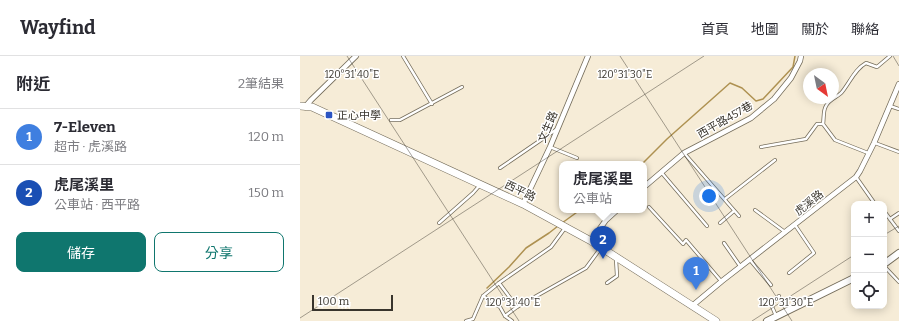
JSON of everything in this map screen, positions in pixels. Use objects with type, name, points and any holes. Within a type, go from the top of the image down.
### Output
[{"type":"main road","name":"西平路","points":[[302,105],[312,107],[523,204],[591,242],[716,321]]},
{"type":"street","points":[[302,105],[311,100],[356,56]]},
{"type":"street","name":"文生路","points":[[523,204],[550,147],[588,56]]},
{"type":"street","name":"西平路457巷","points":[[647,184],[684,153],[751,118],[774,99],[791,78],[801,56]]},
{"type":"street","name":"虎溪路","points":[[692,306],[856,177],[869,154],[899,84]]},
{"type":"street","points":[[591,242],[606,220],[614,213]]},
{"type":"street","points":[[887,263],[899,253]]},
{"type":"street","points":[[767,321],[851,279]]},
{"type":"lane","points":[[403,56],[432,104]]},
{"type":"lane","points":[[869,154],[835,140],[823,124],[825,106],[828,102],[842,93],[853,75],[863,65],[866,63],[877,66],[890,56]]},
{"type":"lane","points":[[391,120],[400,120],[462,87]]},
{"type":"lane","points":[[890,106],[899,109]]},
{"type":"lane","points":[[761,147],[806,139],[817,124],[823,124]]},
{"type":"lane","points":[[500,168],[558,128]]},
{"type":"lane","points":[[874,143],[899,152]]},
{"type":"lane","points":[[550,147],[577,158]]},
{"type":"lane","points":[[684,153],[739,216]]},
{"type":"lane","points":[[725,200],[775,160]]},
{"type":"lane","points":[[661,172],[707,226]]},
{"type":"lane","points":[[856,177],[873,201]]},
{"type":"lane","points":[[440,223],[480,185]]},
{"type":"lane","points":[[649,207],[683,244],[686,240],[722,281]]},
{"type":"lane","points":[[755,210],[785,233]]},
{"type":"lane","points":[[720,223],[734,211]]},
{"type":"lane","points":[[890,219],[899,213]]},
{"type":"lane","points":[[887,215],[899,231]]},
{"type":"lane","points":[[789,273],[814,253],[795,225]]},
{"type":"lane","points":[[466,321],[473,319],[483,296],[498,283],[551,247],[565,227]]},
{"type":"lane","points":[[724,243],[741,267]]},
{"type":"lane","points":[[505,316],[517,307],[586,268],[600,249]]},
{"type":"lane","points":[[607,283],[617,276],[616,258]]},
{"type":"lane","points":[[750,260],[771,285]]},
{"type":"lane","points":[[887,268],[899,282]]},
{"type":"lane","points":[[498,283],[517,307]]},
{"type":"lane","points":[[483,296],[500,307],[505,316],[512,321]]},
{"type":"lane","points":[[777,316],[771,304],[778,296]]},
{"type":"waterway","points":[[645,161],[667,139],[730,83],[742,88],[756,101],[763,99],[793,67],[795,56]]},
{"type":"waterway","points":[[562,223],[576,213]]},
{"type":"waterway","points":[[487,288],[526,248],[558,226]]},
{"type":"place","name":"正心中學","points":[[329,115]]},
{"type":"place","name":"虎尾溪里","points":[[603,259]]},
{"type":"place","name":"7-Eleven","points":[[696,290]]}]
